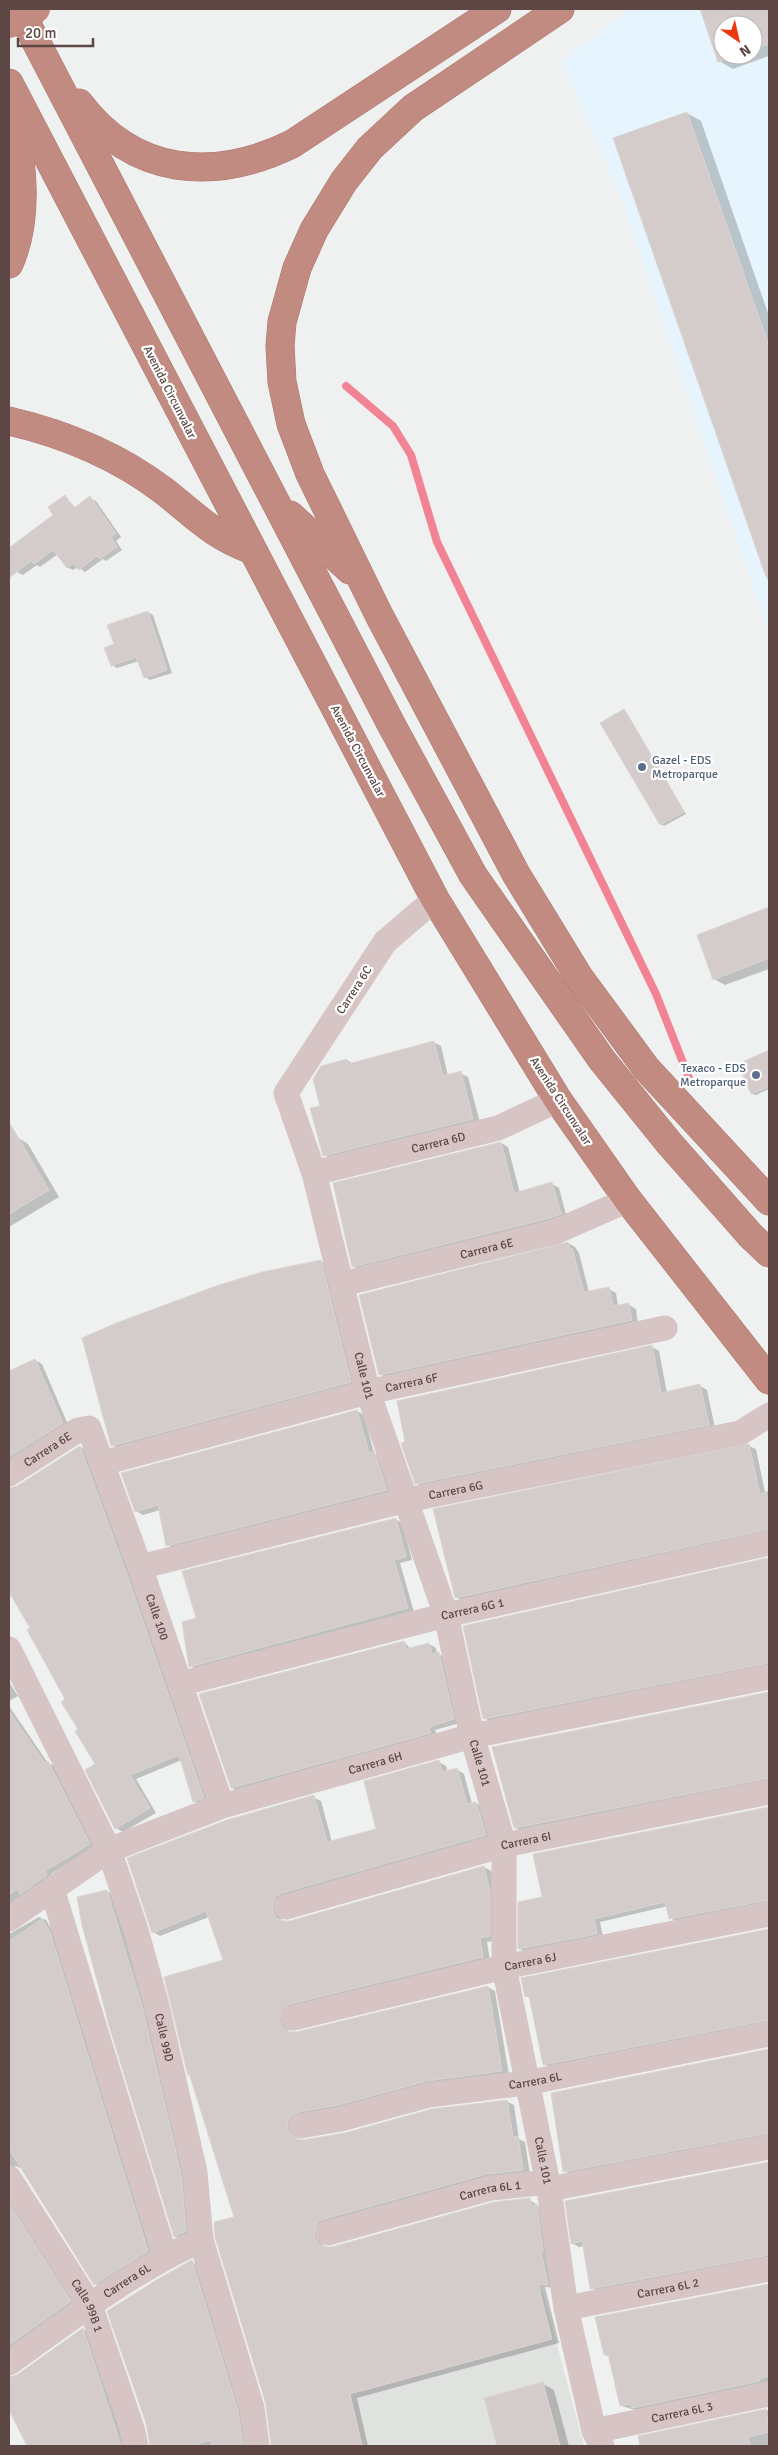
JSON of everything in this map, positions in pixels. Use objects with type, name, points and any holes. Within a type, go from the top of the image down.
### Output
[{"type":"highway","points":[[19,9],[391,724],[473,875],[602,1060],[669,1143],[751,1236],[769,1253]]},
{"type":"highway","points":[[9,24],[36,9]]},
{"type":"highway","points":[[46,60],[86,113],[122,145],[141,155],[179,167],[218,168],[257,159],[292,144],[496,9]]},
{"type":"highway","points":[[560,9],[413,108],[385,132],[344,181],[314,230],[296,268],[282,322],[280,363],[285,398],[291,424],[310,474],[362,582],[516,874],[579,977],[646,1068],[769,1201]]},
{"type":"highway","name":"Avenida Circunvalar","points":[[9,83],[435,899],[558,1100],[628,1200],[769,1380]]},
{"type":"highway","points":[[9,92],[18,144],[22,193],[19,235],[9,264]]},
{"type":"highway","points":[[9,421],[54,433],[106,455],[164,491],[205,526],[252,550]]},
{"type":"highway","points":[[274,500],[362,582]]},
{"type":"highway","points":[[379,615],[391,724]]},
{"type":"street","name":"Carrera 6C","points":[[286,1094],[385,942],[435,899]]},
{"type":"street","name":"Calle 101","points":[[286,1094],[314,1173],[368,1392],[446,1615],[472,1736],[504,1845],[504,1967],[526,2083],[549,2188],[566,2308],[598,2439]]},
{"type":"street","name":"Carrera 6D","points":[[314,1173],[498,1128],[558,1100]]},
{"type":"street","name":"Carrera 6E","points":[[342,1284],[554,1232],[628,1200]]},
{"type":"street","name":"Carrera 6F","points":[[103,1463],[368,1392],[665,1328]]},
{"type":"street","name":"Carrera 6G","points":[[140,1567],[407,1500],[740,1433],[769,1415]]},
{"type":"street","name":"Carrera 6E","points":[[9,1474],[78,1430],[89,1428]]},
{"type":"street","name":"Calle 100","points":[[89,1428],[140,1567],[222,1806]]},
{"type":"street","name":"Carrera 6G 1","points":[[180,1684],[446,1615],[769,1543]]},
{"type":"street","name":"Calle 99D","points":[[9,1648],[110,1850],[145,1958],[196,2172],[201,2240],[252,2408],[257,2446]]},
{"type":"street","name":"Carrera 6H","points":[[9,1919],[110,1850],[222,1806],[472,1736],[769,1677]]},
{"type":"street","name":"Carrera 6I","points":[[286,1907],[504,1845],[769,1792]]},
{"type":"street","points":[[52,1889],[165,2256]]},
{"type":"street","name":"Carrera 6J","points":[[293,2018],[504,1967],[769,1914]]},
{"type":"street","name":"Carrera 6L","points":[[301,2126],[341,2118],[429,2095],[526,2083],[769,2034]]},
{"type":"street","name":"Carrera 6L 1","points":[[328,2233],[491,2188],[540,2182],[549,2188],[769,2147]]},
{"type":"street","name":"Calle 99B 1","points":[[9,2178],[90,2305],[132,2428],[136,2446]]},
{"type":"street","name":"Carrera 6L","points":[[9,2364],[90,2305],[165,2256],[201,2240]]},
{"type":"street","name":"Carrera 6L 2","points":[[566,2308],[769,2269]]},
{"type":"street","name":"Carrera 6L 3","points":[[598,2439],[769,2394]]},
{"type":"shaded area","points":[[630,9],[769,9],[769,633],[618,190],[561,62]]},
{"type":"shaded area","points":[[543,2293],[584,2446],[322,2446],[300,2353]]},
{"type":"building","points":[[700,9],[769,9],[769,44],[763,46],[763,15],[713,15],[713,47]]},
{"type":"building","points":[[687,112],[769,346],[769,577],[766,577],[613,138]]},
{"type":"building","points":[[65,495],[74,508],[90,496],[116,534],[111,537],[117,547],[100,559],[97,556],[79,570],[73,563],[67,568],[53,550],[34,564],[31,561],[9,578],[9,548],[53,515],[48,507]]},
{"type":"building","points":[[148,611],[167,670],[144,678],[136,657],[111,666],[104,648],[114,644],[107,625]]},
{"type":"building","name":"Gazel - EDS Metroparque","points":[[624,709],[684,812],[660,825],[600,723]]},
{"type":"building","points":[[769,907],[769,958],[713,980],[697,935]]},
{"type":"building","points":[[434,1041],[443,1076],[461,1071],[473,1119],[323,1156],[310,1108],[320,1106],[313,1079],[321,1066],[347,1059],[348,1064]]},
{"type":"building","name":"Texaco - EDS Metroparque","points":[[769,1050],[769,1087],[751,1094],[738,1064]]},
{"type":"building","points":[[9,1122],[49,1190],[9,1214]]},
{"type":"building","points":[[501,1142],[514,1193],[552,1182],[561,1214],[352,1267],[333,1183]]},
{"type":"building","points":[[568,1242],[570,1249],[572,1248],[584,1292],[609,1287],[613,1306],[629,1303],[632,1320],[379,1375],[359,1295]]},
{"type":"building","points":[[321,1260],[351,1382],[111,1446],[82,1338],[216,1286],[262,1272]]},
{"type":"building","points":[[652,1345],[661,1393],[700,1384],[709,1425],[415,1484],[401,1443],[405,1442],[397,1401]]},
{"type":"building","points":[[35,1359],[63,1423],[9,1457],[9,1371]]},
{"type":"building","points":[[357,1410],[369,1453],[374,1451],[387,1490],[166,1546],[158,1505],[135,1512],[121,1473]]},
{"type":"building","points":[[749,1444],[760,1494],[766,1492],[769,1505],[769,1529],[455,1598],[433,1509]]},
{"type":"building","points":[[80,1446],[126,1572],[204,1798],[193,1802],[179,1755],[130,1775],[150,1808],[115,1829],[85,1770],[95,1764],[75,1731],[78,1729],[61,1702],[65,1699],[27,1630],[30,1628],[9,1592],[9,1488],[17,1486]]},
{"type":"building","points":[[396,1518],[406,1557],[394,1560],[408,1608],[189,1667],[182,1622],[196,1618],[182,1571]]},
{"type":"building","points":[[767,1558],[769,1570],[769,1663],[483,1719],[463,1626]]},
{"type":"building","points":[[404,1641],[406,1649],[429,1643],[432,1654],[439,1652],[454,1719],[429,1727],[431,1733],[231,1788],[199,1694]]},
{"type":"building","points":[[769,1692],[769,1778],[514,1828],[492,1747]]},
{"type":"building","points":[[9,1711],[45,1763],[48,1761],[90,1844],[45,1871],[47,1875],[20,1894],[17,1889],[9,1895]]},
{"type":"building","points":[[439,1760],[442,1772],[457,1768],[467,1804],[476,1802],[486,1835],[282,1893],[275,1897],[272,1910],[276,1918],[290,1921],[484,1866],[490,1892],[490,1936],[480,1938],[483,1957],[290,2004],[283,2008],[279,2021],[283,2028],[289,2032],[296,2032],[488,1986],[502,2071],[427,2081],[338,2105],[299,2112],[292,2115],[288,2121],[287,2129],[296,2139],[303,2140],[345,2133],[432,2109],[507,2100],[513,2137],[518,2136],[523,2170],[487,2174],[324,2219],[317,2223],[314,2236],[318,2244],[332,2247],[494,2202],[530,2198],[532,2206],[537,2204],[543,2251],[541,2251],[548,2285],[538,2284],[552,2339],[350,2394],[362,2446],[271,2446],[266,2404],[215,2237],[214,2222],[234,2217],[188,2070],[188,2076],[164,1977],[223,1960],[206,1911],[152,1933],[127,1858],[227,1820],[314,1795],[327,1842],[376,1829],[364,1781]]},
{"type":"building","points":[[769,1807],[769,1900],[669,1919],[665,1902],[594,1919],[597,1934],[518,1949],[518,1902],[542,1897],[533,1854]]},
{"type":"building","points":[[107,1890],[142,2006],[181,2174],[186,2231],[174,2237],[107,2019],[108,2021],[82,1925],[77,1897]]},
{"type":"building","points":[[42,1919],[50,1932],[148,2251],[94,2285],[9,2149],[9,1941]]},
{"type":"building","points":[[769,1929],[769,2020],[543,2065],[529,1996],[525,1997],[521,1978]]},
{"type":"building","points":[[769,2049],[769,2133],[563,2172],[551,2093]]},
{"type":"building","points":[[769,2162],[769,2255],[590,2289],[582,2241],[571,2244],[565,2201]]},
{"type":"building","points":[[9,2204],[71,2301],[9,2345]]},
{"type":"building","points":[[192,2260],[238,2411],[243,2446],[212,2446],[210,2440],[191,2446],[150,2446],[146,2423],[107,2311]]},
{"type":"building","points":[[769,2284],[769,2376],[759,2379],[760,2381],[632,2408],[631,2404],[620,2406],[608,2354],[604,2355],[595,2317]]},
{"type":"building","points":[[83,2328],[121,2446],[27,2446],[9,2410],[9,2377],[17,2375]]},
{"type":"building","points":[[543,2382],[560,2446],[497,2446],[484,2398]]},
{"type":"building","points":[[766,2409],[769,2432],[748,2437],[750,2446],[640,2446],[638,2436]]},
{"type":"waterway","points":[[346,386],[393,426],[411,455],[437,542],[656,994],[689,1078]]},
{"type":"place","name":"Gazel - EDS Metroparque","points":[[642,767]]},
{"type":"place","name":"Texaco - EDS Metroparque","points":[[756,1075]]}]
